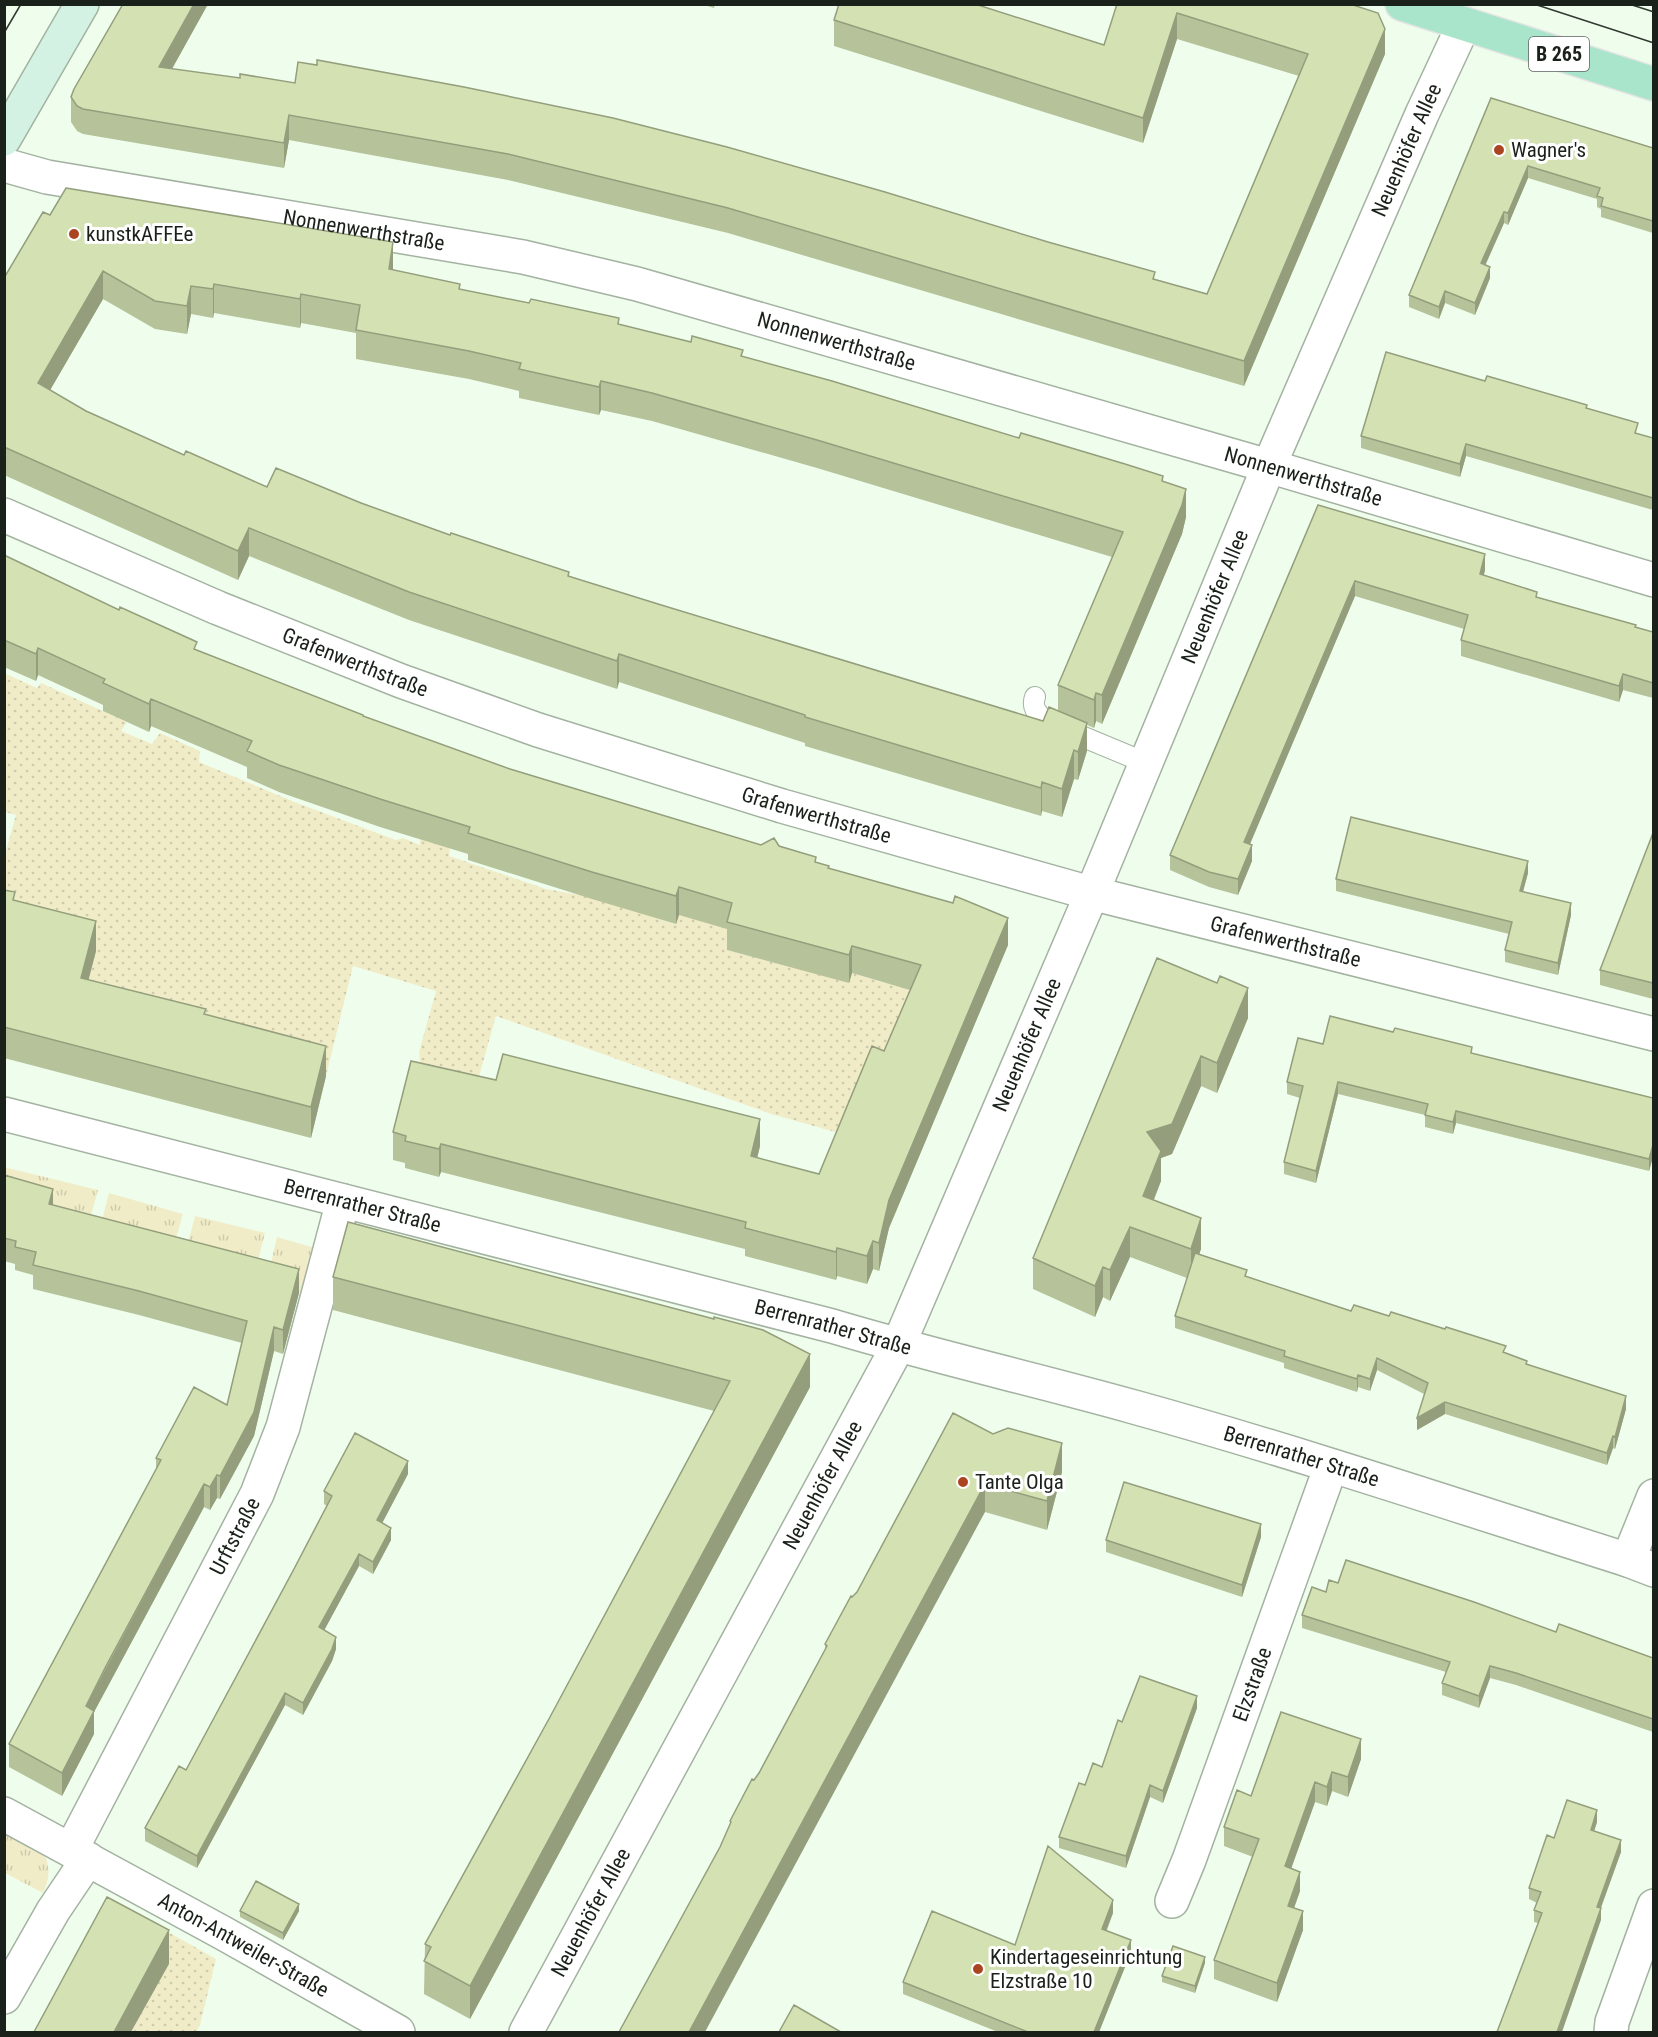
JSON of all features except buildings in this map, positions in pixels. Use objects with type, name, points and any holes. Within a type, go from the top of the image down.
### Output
[{"type":"main road","points":[[4,139],[82,4]]},
{"type":"main road","name":"B 265","points":[[1402,4],[1467,14],[1653,84]]},
{"type":"street","name":"Neuenhöfer Allee","points":[[526,2032],[898,1346],[1146,763],[1263,464],[1467,14]]},
{"type":"street","name":"Nonnenwerthstraße","points":[[4,165],[47,177],[523,257],[637,284],[1263,464],[1653,580]]},
{"type":"street","name":"Grafenwerthstraße","points":[[4,515],[218,608],[401,681],[538,730],[782,806],[1092,893],[1653,1034]]},
{"type":"street","name":"Berrenrather Straße","points":[[4,1114],[832,1326],[898,1346],[1136,1407],[1331,1466],[1641,1565]]},
{"type":"street","name":"Urftstraße","points":[[79,1855],[257,1494],[284,1427],[343,1201]]},
{"type":"street","name":"Elzstraße","points":[[1172,1901],[1189,1860],[1331,1466]]},
{"type":"street","points":[[1641,1565],[1653,1496]]},
{"type":"street","name":"Anton-Antweiler-Straße","points":[[4,1814],[223,1933],[398,2032]]},
{"type":"street","points":[[4,1996],[53,1911],[79,1855]]},
{"type":"street","points":[[1611,2032],[1612,2022],[1653,1906]]},
{"type":"lane","points":[[1035,697],[1033,703],[1036,712],[1045,721],[1146,763]]},
{"type":"green space","points":[[4,673],[37,688],[41,683],[127,722],[121,731],[152,744],[160,733],[200,751],[199,762],[297,803],[396,840],[403,838],[420,845],[420,839],[450,848],[449,856],[546,889],[654,908],[652,917],[675,924],[679,915],[733,928],[727,950],[775,963],[779,948],[849,983],[852,973],[885,983],[930,985],[846,1135],[771,1114],[496,1016],[478,1080],[420,1064],[419,1052],[436,991],[353,966],[326,1076],[97,1013],[5,920],[5,854],[16,815],[5,812]]},
{"type":"green space","points":[[4,1167],[98,1190],[85,1237],[5,1201]]},
{"type":"green space","points":[[109,1193],[183,1214],[170,1259],[97,1240]]},
{"type":"green space","points":[[195,1216],[265,1233],[253,1281],[183,1262]]},
{"type":"green space","points":[[277,1237],[315,1248],[304,1294],[266,1284]]},
{"type":"green space","points":[[4,1829],[32,1843],[43,1853],[48,1870],[43,1893],[5,1873]]},
{"type":"green space","points":[[119,1904],[216,1959],[200,2025],[196,2032],[131,2032]]},
{"type":"tram line","points":[[4,33],[21,4]]},
{"type":"tram line","points":[[1534,4],[1654,43]]},
{"type":"tram line","points":[[1629,4],[1654,12]]},
{"type":"place","name":"Wagner's","points":[[1499,150]]},
{"type":"place","name":"kunstkAFFEe","points":[[74,234]]},
{"type":"place","name":"Tante Olga","points":[[963,1482]]},
{"type":"place","name":"Kindertageseinrichtung Elzstraße 10","points":[[978,1969]]}]
